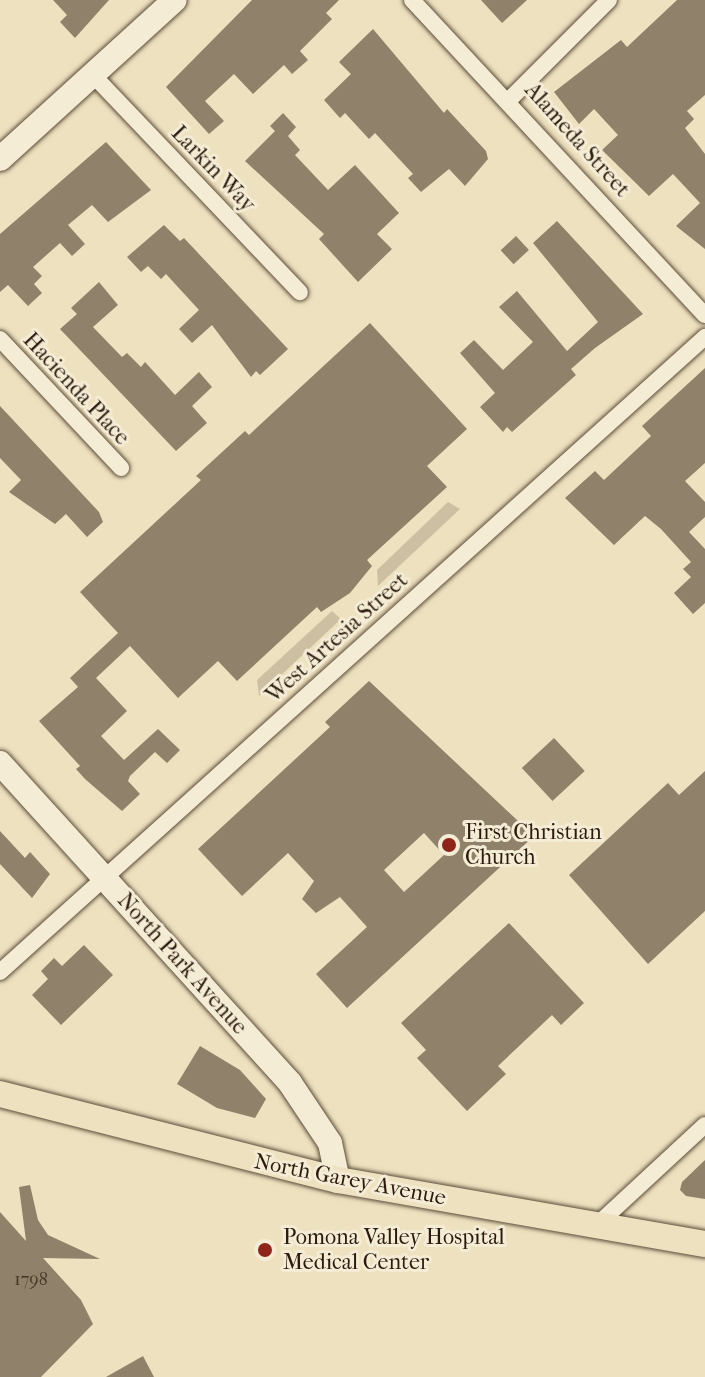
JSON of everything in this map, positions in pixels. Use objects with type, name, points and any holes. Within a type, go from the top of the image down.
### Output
[{"type":"main road","name":"North Garey Avenue","points":[[0,1094],[338,1180],[705,1244]]},
{"type":"street","points":[[0,159],[175,0]]},
{"type":"street","name":"Alameda Street","points":[[412,0],[510,99],[705,315]]},
{"type":"street","points":[[510,99],[609,0]]},
{"type":"street","name":"Larkin Way","points":[[93,75],[300,292]]},
{"type":"street","name":"West Artesia Street","points":[[0,972],[705,337]]},
{"type":"street","name":"Hacienda Place","points":[[0,339],[121,468]]},
{"type":"street","name":"North Park Avenue","points":[[0,763],[314,1113],[330,1143],[338,1180]]},
{"type":"street","points":[[597,1225],[705,1125]]},
{"type":"shaded area","points":[[448,502],[460,509],[378,586],[377,570]]},
{"type":"shaded area","points":[[332,611],[341,619],[259,696],[257,680]]},
{"type":"building","points":[[53,0],[109,0],[75,38],[60,22],[67,15]]},
{"type":"building","points":[[252,0],[339,0],[326,13],[332,19],[300,51],[308,60],[292,74],[284,65],[253,94],[234,74],[205,101],[224,121],[209,134],[166,87]]},
{"type":"building","points":[[481,0],[527,0],[502,23]]},
{"type":"building","points":[[677,0],[705,0],[705,95],[687,111],[694,119],[685,128],[705,154],[705,249],[676,226],[700,203],[673,174],[649,196],[602,150],[618,135],[594,109],[579,124],[554,92],[621,40],[627,47]]},
{"type":"building","points":[[373,29],[444,113],[447,109],[486,151],[488,159],[465,186],[449,169],[421,192],[408,178],[413,174],[375,133],[369,139],[345,113],[340,118],[324,100],[351,74],[339,62]]},
{"type":"building","points":[[283,113],[296,127],[288,136],[300,150],[295,155],[328,190],[355,165],[399,213],[377,234],[392,249],[358,282],[319,239],[324,234],[245,161],[275,131],[270,126]]},
{"type":"building","points":[[106,142],[151,190],[108,222],[92,205],[68,225],[85,244],[72,256],[60,243],[33,267],[42,276],[34,284],[42,293],[28,306],[8,285],[0,292],[0,234]]},
{"type":"building","points":[[557,221],[643,314],[571,369],[576,375],[512,432],[507,427],[503,432],[480,407],[495,393],[460,353],[474,340],[503,370],[533,342],[499,307],[517,291],[567,351],[598,322],[533,243]]},
{"type":"building","points":[[164,225],[180,241],[184,238],[288,349],[260,375],[256,371],[251,377],[212,325],[192,343],[179,329],[199,310],[166,274],[161,279],[148,266],[141,272],[127,257]]},
{"type":"building","points":[[516,236],[529,250],[514,264],[501,250]]},
{"type":"building","points":[[99,282],[118,305],[93,327],[122,357],[127,353],[141,367],[145,362],[175,395],[199,372],[212,387],[192,406],[207,423],[176,451],[60,329],[77,314],[71,308]]},
{"type":"building","points":[[370,323],[467,429],[427,466],[447,487],[367,560],[372,566],[350,593],[321,612],[317,607],[237,681],[218,661],[178,698],[130,646],[96,678],[127,711],[101,736],[124,760],[158,729],[180,750],[167,763],[155,752],[130,776],[128,781],[140,794],[122,811],[85,779],[76,769],[80,766],[39,721],[78,687],[70,678],[118,633],[80,592],[201,480],[196,476],[245,431],[249,435]]},
{"type":"building","points":[[705,368],[705,463],[685,481],[705,502],[705,517],[689,532],[705,549],[705,603],[693,614],[674,593],[691,577],[683,569],[691,562],[661,529],[645,516],[614,545],[565,498],[595,471],[604,480],[651,436],[642,426]]},
{"type":"building","points":[[0,406],[99,512],[103,522],[87,537],[66,514],[55,524],[9,492],[21,480],[0,458]]},
{"type":"building","points":[[369,681],[534,836],[347,1008],[316,974],[367,927],[340,897],[316,913],[302,899],[314,881],[288,853],[242,896],[198,849],[330,727],[325,722]],"holes":[[[424,833],[444,855],[404,892],[384,870]]]},
{"type":"building","points":[[554,738],[585,771],[553,801],[522,768]]},
{"type":"building","points":[[705,771],[705,911],[648,964],[569,875],[668,783],[679,795]]},
{"type":"building","points":[[0,831],[25,858],[30,852],[50,874],[32,898],[0,864]]},
{"type":"building","points":[[509,923],[584,1003],[561,1025],[552,1015],[498,1066],[506,1074],[467,1111],[417,1058],[426,1050],[401,1023]]},
{"type":"building","points":[[84,945],[113,975],[61,1025],[32,995],[48,979],[41,971],[54,958],[62,966]]},
{"type":"building","points":[[200,1046],[240,1070],[266,1099],[255,1118],[217,1108],[177,1084]]},
{"type":"building","points":[[705,1160],[705,1199],[686,1196],[680,1190],[682,1182]]},
{"type":"building","points":[[30,1185],[38,1220],[48,1235],[100,1259],[43,1258],[81,1300],[93,1324],[41,1377],[0,1377],[0,1212],[26,1241],[19,1187]]},
{"type":"building","points":[[143,1356],[154,1377],[106,1377]]},
{"type":"place","name":"First Christian Church","points":[[449,845]]},
{"type":"place","name":"Pomona Valley Hospital Medical Center","points":[[265,1250]]}]
